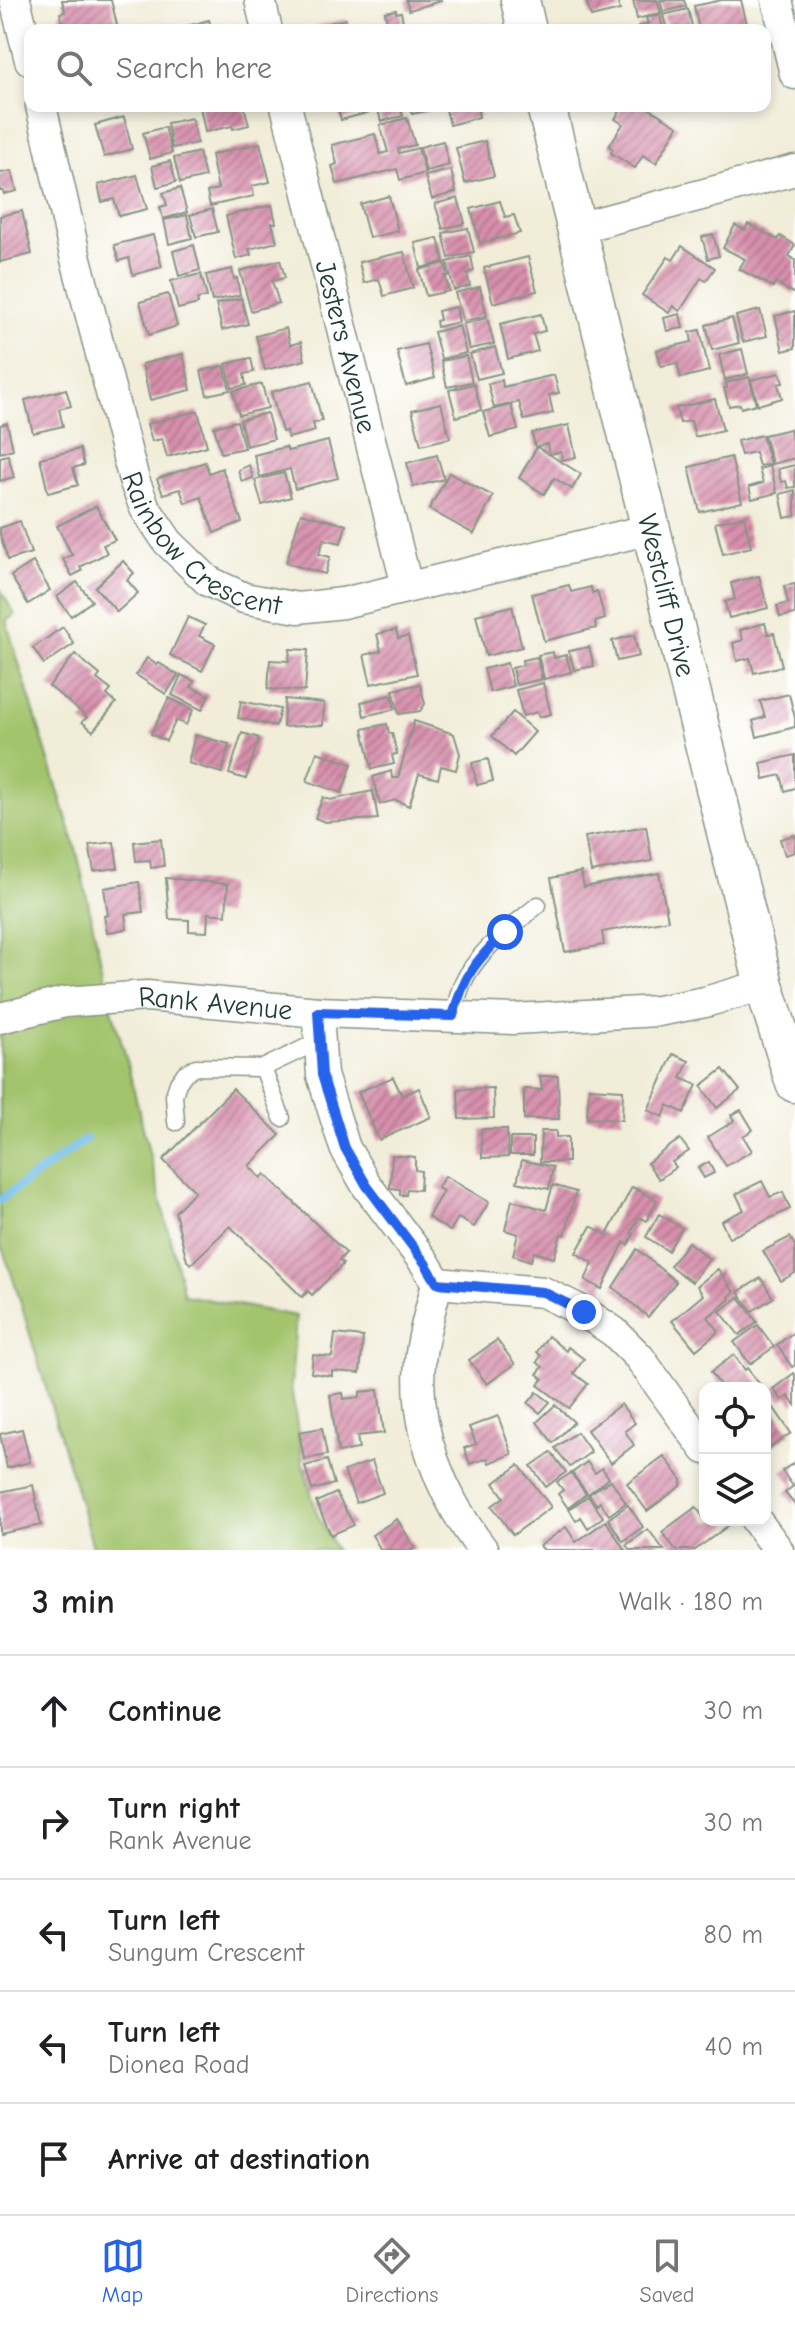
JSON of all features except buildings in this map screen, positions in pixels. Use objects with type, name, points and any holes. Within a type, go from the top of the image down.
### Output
[{"type":"street","points":[[15,0],[24,36]]},
{"type":"street","points":[[260,0],[266,24]]},
{"type":"street","points":[[520,0],[526,24]]},
{"type":"street","points":[[777,0],[795,74]]},
{"type":"street","name":"Rainbow Crescent","points":[[42,112],[75,255],[134,480],[145,508],[168,542],[208,581],[244,598],[298,608],[343,603],[651,529]]},
{"type":"street","name":"Jesters Avenue","points":[[288,112],[407,586]]},
{"type":"street","name":"Westcliff Drive","points":[[548,112],[764,985],[795,1083]]},
{"type":"street","points":[[577,228],[795,170]]},
{"type":"street","name":"Rank Avenue","points":[[0,1018],[65,1002],[147,996],[318,1026],[453,1016],[514,1019],[658,1011],[705,1002],[764,985]]},
{"type":"street","points":[[318,1026],[322,1075],[345,1148],[367,1186],[437,1283],[420,1358],[418,1396],[443,1487],[463,1524],[483,1550]]},
{"type":"street","points":[[437,1283],[543,1292],[584,1312],[614,1332],[639,1357],[699,1441]]},
{"type":"street","points":[[760,1526],[778,1550]]},
{"type":"lane","points":[[453,1016],[460,988],[469,972],[505,932],[538,905]]},
{"type":"lane","points":[[176,1122],[174,1095],[185,1073],[196,1067],[263,1068],[318,1026]]},
{"type":"lane","points":[[263,1068],[282,1118]]},
{"type":"green space","points":[[0,589],[15,615],[6,621],[77,852],[109,999],[184,1295],[296,1316],[291,1386],[302,1461],[317,1514],[336,1550],[94,1550],[0,1242]]},
{"type":"waterway","points":[[0,1200],[86,1139]]},
{"type":"route","points":[[505,932],[469,972],[460,988],[453,1016],[318,1012],[322,1075],[345,1148],[367,1186],[437,1283],[543,1292],[584,1312]]}]
